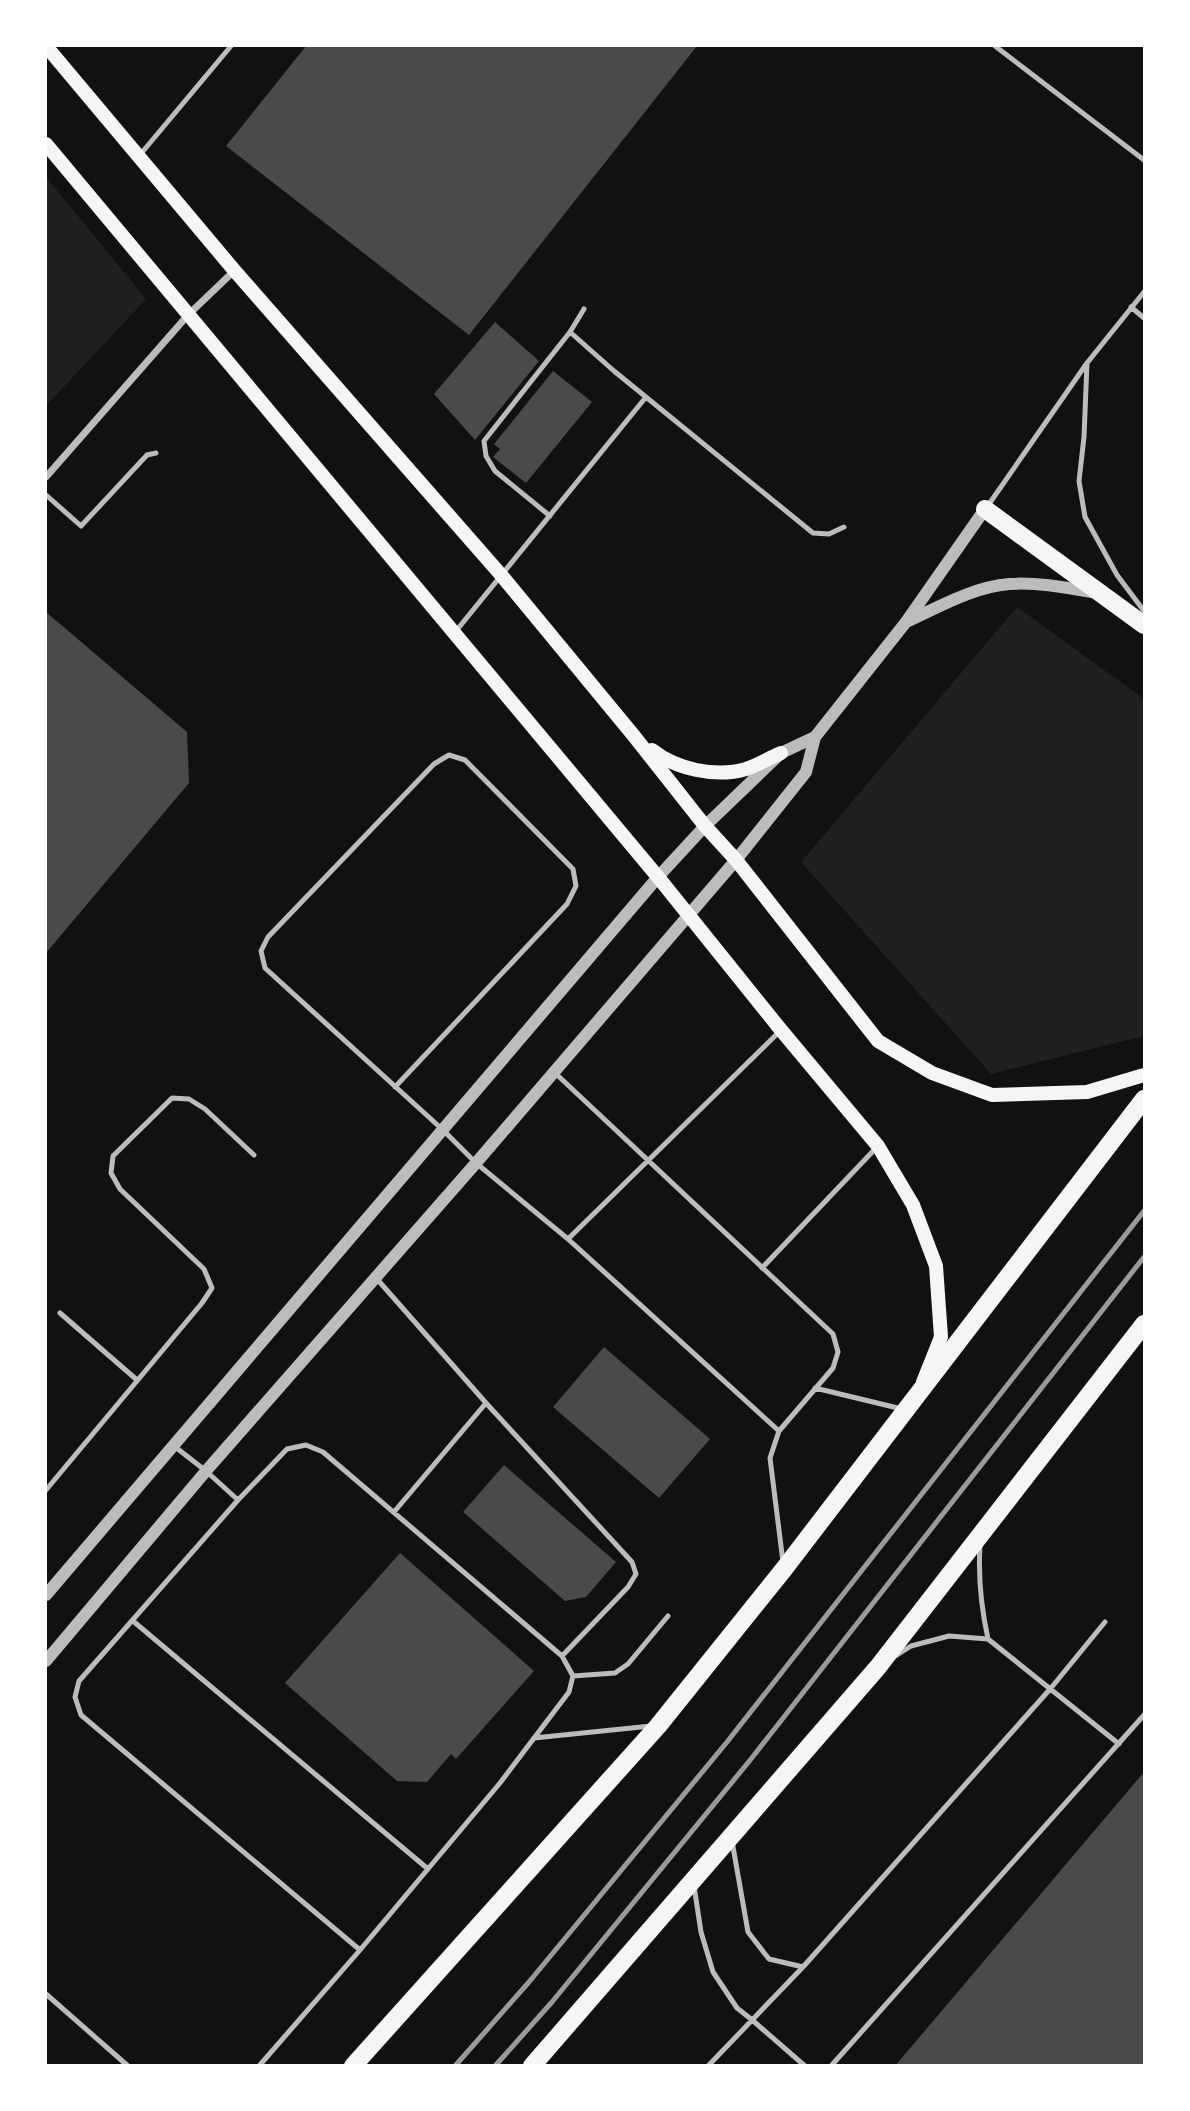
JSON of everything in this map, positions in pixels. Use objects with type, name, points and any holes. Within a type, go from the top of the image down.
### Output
[{"type":"main road","points":[[46,46],[234,270],[502,576],[705,826],[736,860],[878,1041],[932,1073],[992,1095],[1087,1092],[1144,1075]]},
{"type":"main road","points":[[46,144],[658,877],[780,1030],[878,1146],[913,1206],[936,1266],[941,1337],[911,1403]]},
{"type":"main road","points":[[985,509],[1144,625]]},
{"type":"main road","points":[[634,736],[666,761],[704,772],[744,769],[781,753]]},
{"type":"main road","points":[[353,2066],[658,1726],[783,1569],[1144,1099]]},
{"type":"main road","points":[[532,2066],[878,1667],[1144,1324]]},
{"type":"street","points":[[46,477],[188,315],[234,270]]},
{"type":"street","points":[[46,1661],[206,1471],[476,1163],[736,860],[806,772],[815,737],[906,622],[985,509]]},
{"type":"street","points":[[906,622],[967,594],[1007,584],[1041,584],[1100,594]]},
{"type":"street","points":[[46,1595],[658,877],[705,826],[781,753],[815,737]]},
{"type":"lane","points":[[138,157],[231,46]]},
{"type":"lane","points":[[995,46],[1144,160]]},
{"type":"lane","points":[[985,509],[1087,363],[1144,292]]},
{"type":"lane","points":[[1132,307],[1144,318]]},
{"type":"lane","points":[[550,516],[495,471],[486,456],[484,441],[570,332],[584,309]]},
{"type":"lane","points":[[570,332],[813,533],[829,534],[844,527]]},
{"type":"lane","points":[[1087,363],[1079,481],[1085,517],[1117,575],[1144,611]]},
{"type":"lane","points":[[454,634],[646,397]]},
{"type":"lane","points":[[46,495],[81,526],[147,456],[156,453]]},
{"type":"lane","points":[[395,1087],[567,905],[576,886],[573,869],[465,760],[449,755],[434,764],[268,937],[261,951],[265,968],[476,1163],[568,1239],[779,1431]]},
{"type":"lane","points":[[568,1239],[780,1030]]},
{"type":"lane","points":[[554,1072],[833,1334],[838,1352],[833,1368],[779,1431],[770,1458],[783,1569]]},
{"type":"lane","points":[[46,1490],[202,1303],[212,1287],[204,1269],[120,1189],[111,1173],[113,1156],[172,1098],[189,1099],[205,1109],[254,1155]]},
{"type":"lane","points":[[762,1268],[878,1146]]},
{"type":"lane","points":[[375,1277],[632,1562],[636,1574],[628,1587],[562,1656]]},
{"type":"lane","points":[[60,1313],[137,1380]]},
{"type":"lane","points":[[815,1388],[911,1403]]},
{"type":"lane","points":[[394,1512],[486,1403]]},
{"type":"lane","points":[[259,2066],[360,1950],[500,1783],[569,1692],[573,1676],[562,1656],[323,1452],[306,1445],[286,1449],[237,1500],[79,1681],[75,1697],[81,1715],[360,1950]]},
{"type":"lane","points":[[173,1446],[206,1471],[237,1500]]},
{"type":"lane","points":[[981,1533],[981,1604],[988,1639]]},
{"type":"lane","points":[[573,1676],[615,1673],[628,1664],[668,1616]]},
{"type":"lane","points":[[132,1621],[428,1869]]},
{"type":"lane","points":[[711,2064],[803,1967],[1051,1688],[1105,1622]]},
{"type":"lane","points":[[878,1667],[911,1646],[948,1636],[988,1639],[1119,1744]]},
{"type":"lane","points":[[831,2066],[1144,1715]]},
{"type":"lane","points":[[534,1738],[658,1726]]},
{"type":"lane","points":[[731,1835],[748,1932],[769,1959],[803,1967]]},
{"type":"lane","points":[[693,1878],[701,1932],[713,1972],[737,2008],[805,2066]]},
{"type":"lane","points":[[46,1994],[128,2066]]},
{"type":"shaded area","points":[[46,177],[146,299],[46,406]]},
{"type":"shaded area","points":[[1017,607],[1144,699],[1144,1036],[991,1074],[801,862]]},
{"type":"building","points":[[306,46],[697,46],[469,335],[226,146]]},
{"type":"building","points":[[495,322],[539,361],[475,440],[434,394]]},
{"type":"building","points":[[553,371],[592,402],[526,483],[493,457],[500,449],[494,444]]},
{"type":"building","points":[[46,612],[187,732],[189,783],[46,953]]},
{"type":"building","points":[[604,1347],[710,1439],[659,1498],[553,1407]]},
{"type":"building","points":[[504,1465],[616,1562],[586,1597],[565,1601],[463,1512]]},
{"type":"building","points":[[400,1553],[534,1671],[456,1759],[451,1754],[427,1782],[397,1781],[285,1683]]},
{"type":"building","points":[[1144,1772],[1144,2066],[895,2066]]},
{"type":"railway","points":[[455,2066],[529,1982],[727,1742],[1144,1211]]},
{"type":"railway","points":[[495,2066],[552,2002],[751,1759],[1144,1257]]}]
